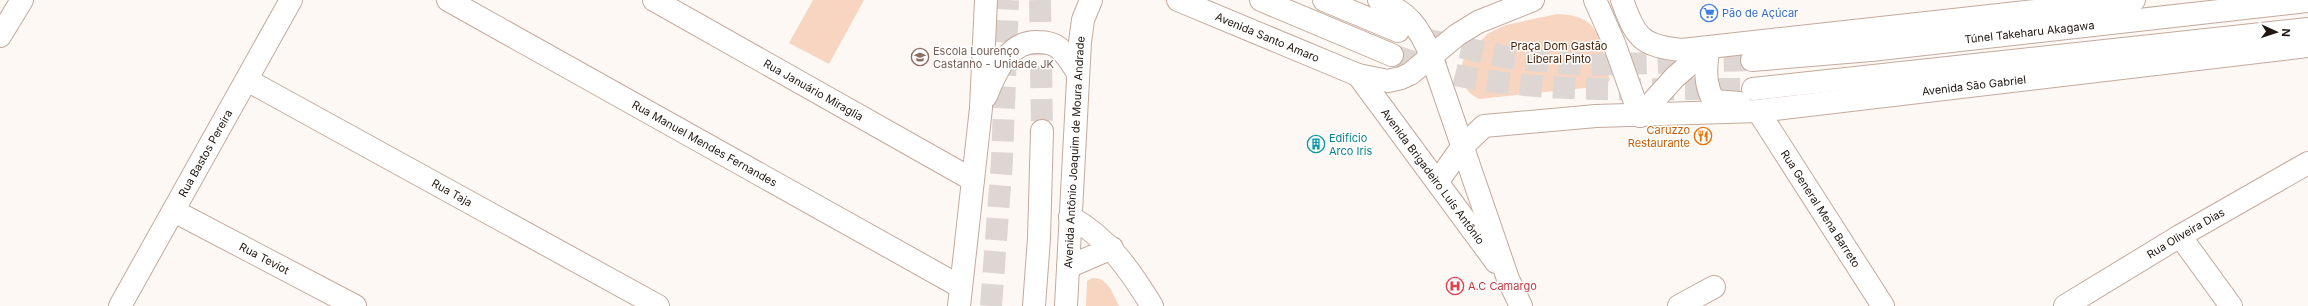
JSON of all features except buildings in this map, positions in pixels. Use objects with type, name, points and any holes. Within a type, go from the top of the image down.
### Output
[{"type":"main road","points":[[0,36],[22,0]]},
{"type":"main road","name":"Rua Bastos Pereira","points":[[120,306],[291,0]]},
{"type":"main road","name":"Rua Manuel Mendes Fernandes","points":[[448,0],[960,297]]},
{"type":"main road","name":"Rua Januário Miraglia","points":[[654,0],[973,180]]},
{"type":"main road","points":[[960,297],[981,108],[986,0]]},
{"type":"main road","name":"Avenida Antônio Joaquim de Moura Andrade","points":[[1066,306],[1078,73],[1083,20],[1090,0]]},
{"type":"main road","name":"Avenida Santo Amaro","points":[[1178,0],[1358,75]]},
{"type":"main road","points":[[1261,0],[1392,55]]},
{"type":"main road","points":[[1324,0],[1398,32]]},
{"type":"main road","points":[[1379,0],[1402,12],[1413,21],[1431,55]]},
{"type":"main road","points":[[1358,75],[1388,81],[1401,78],[1410,74],[1431,55],[1478,22],[1532,0]]},
{"type":"main road","points":[[1595,0],[1614,43],[1640,116]]},
{"type":"main road","points":[[1622,0],[1633,26],[1641,38],[1651,45],[1682,50],[1709,48],[2007,6],[2134,0]]},
{"type":"main road","name":"Túnel Takeharu Akagawa","points":[[1752,60],[1871,50],[2308,1]]},
{"type":"main road","points":[[1754,89],[2308,29]]},
{"type":"main road","points":[[981,108],[1003,60],[1017,47],[1029,42],[1044,42],[1057,46],[1067,55],[1078,73]]},
{"type":"main road","name":"Avenida São Gabriel","points":[[1640,116],[1758,112],[2308,46]]},
{"type":"main road","points":[[1449,107],[1484,126],[1596,116],[1640,116],[1670,81],[1709,48]]},
{"type":"main road","points":[[1709,48],[1707,81],[1714,101],[1745,103],[1758,112]]},
{"type":"main road","name":"Avenida Brigadeiro Luís Antônio","points":[[1431,55],[1508,279],[1521,306]]},
{"type":"main road","name":"Avenida Brigadeiro Luís Antônio","points":[[1358,75],[1508,279]]},
{"type":"main road","name":"Rua Taja","points":[[247,80],[658,306]]},
{"type":"main road","name":"Rua General Mena Barreto","points":[[1758,112],[1883,306]]},
{"type":"main road","points":[[1438,182],[1462,147],[1484,126]]},
{"type":"main road","points":[[1040,306],[1039,247],[1042,131]]},
{"type":"main road","name":"Rua Oliveira Dias","points":[[2065,306],[2180,236],[2308,163]]},
{"type":"main road","name":"Rua Teviot","points":[[174,211],[355,306]]},
{"type":"main road","points":[[1070,217],[1094,232],[1112,248],[1132,274],[1152,306]]},
{"type":"main road","points":[[2180,236],[2231,306]]},
{"type":"main road","points":[[1034,306],[1039,247]]},
{"type":"main road","points":[[1068,267],[1112,248]]},
{"type":"main road","points":[[1679,306],[1714,287]]},
{"type":"green space","points":[[813,0],[864,0],[829,64],[789,43]]},
{"type":"green space","name":"Praça Dom Gastão Liberal Pinto","points":[[1557,14],[1572,16],[1583,20],[1591,26],[1597,34],[1601,43],[1610,80],[1604,86],[1479,99],[1467,90],[1461,69],[1466,55],[1472,46],[1484,38],[1487,34],[1506,25]]},
{"type":"green space","points":[[1092,278],[1098,278],[1106,283],[1119,306],[1086,306],[1087,281]]},
{"type":"tunnel","points":[[991,306],[1002,160],[1008,0]]},
{"type":"tunnel","points":[[1040,0],[1042,131]]},
{"type":"tunnel","points":[[1429,40],[1510,58],[1585,65],[1752,60]]},
{"type":"tunnel","points":[[1392,55],[1455,75],[1511,84],[1546,87],[1615,89],[1753,89]]},
{"type":"place","name":"Pão de Açúcar","points":[[1709,13]]},
{"type":"place","name":"Escola Lourenço Castanho - Unidade JK","points":[[920,57]]},
{"type":"place","name":"Caruzzo Restaurante","points":[[1703,136]]},
{"type":"place","name":"Edifício Arco Iris","points":[[1316,144]]},
{"type":"place","name":"A.C Camargo","points":[[1455,286]]}]
